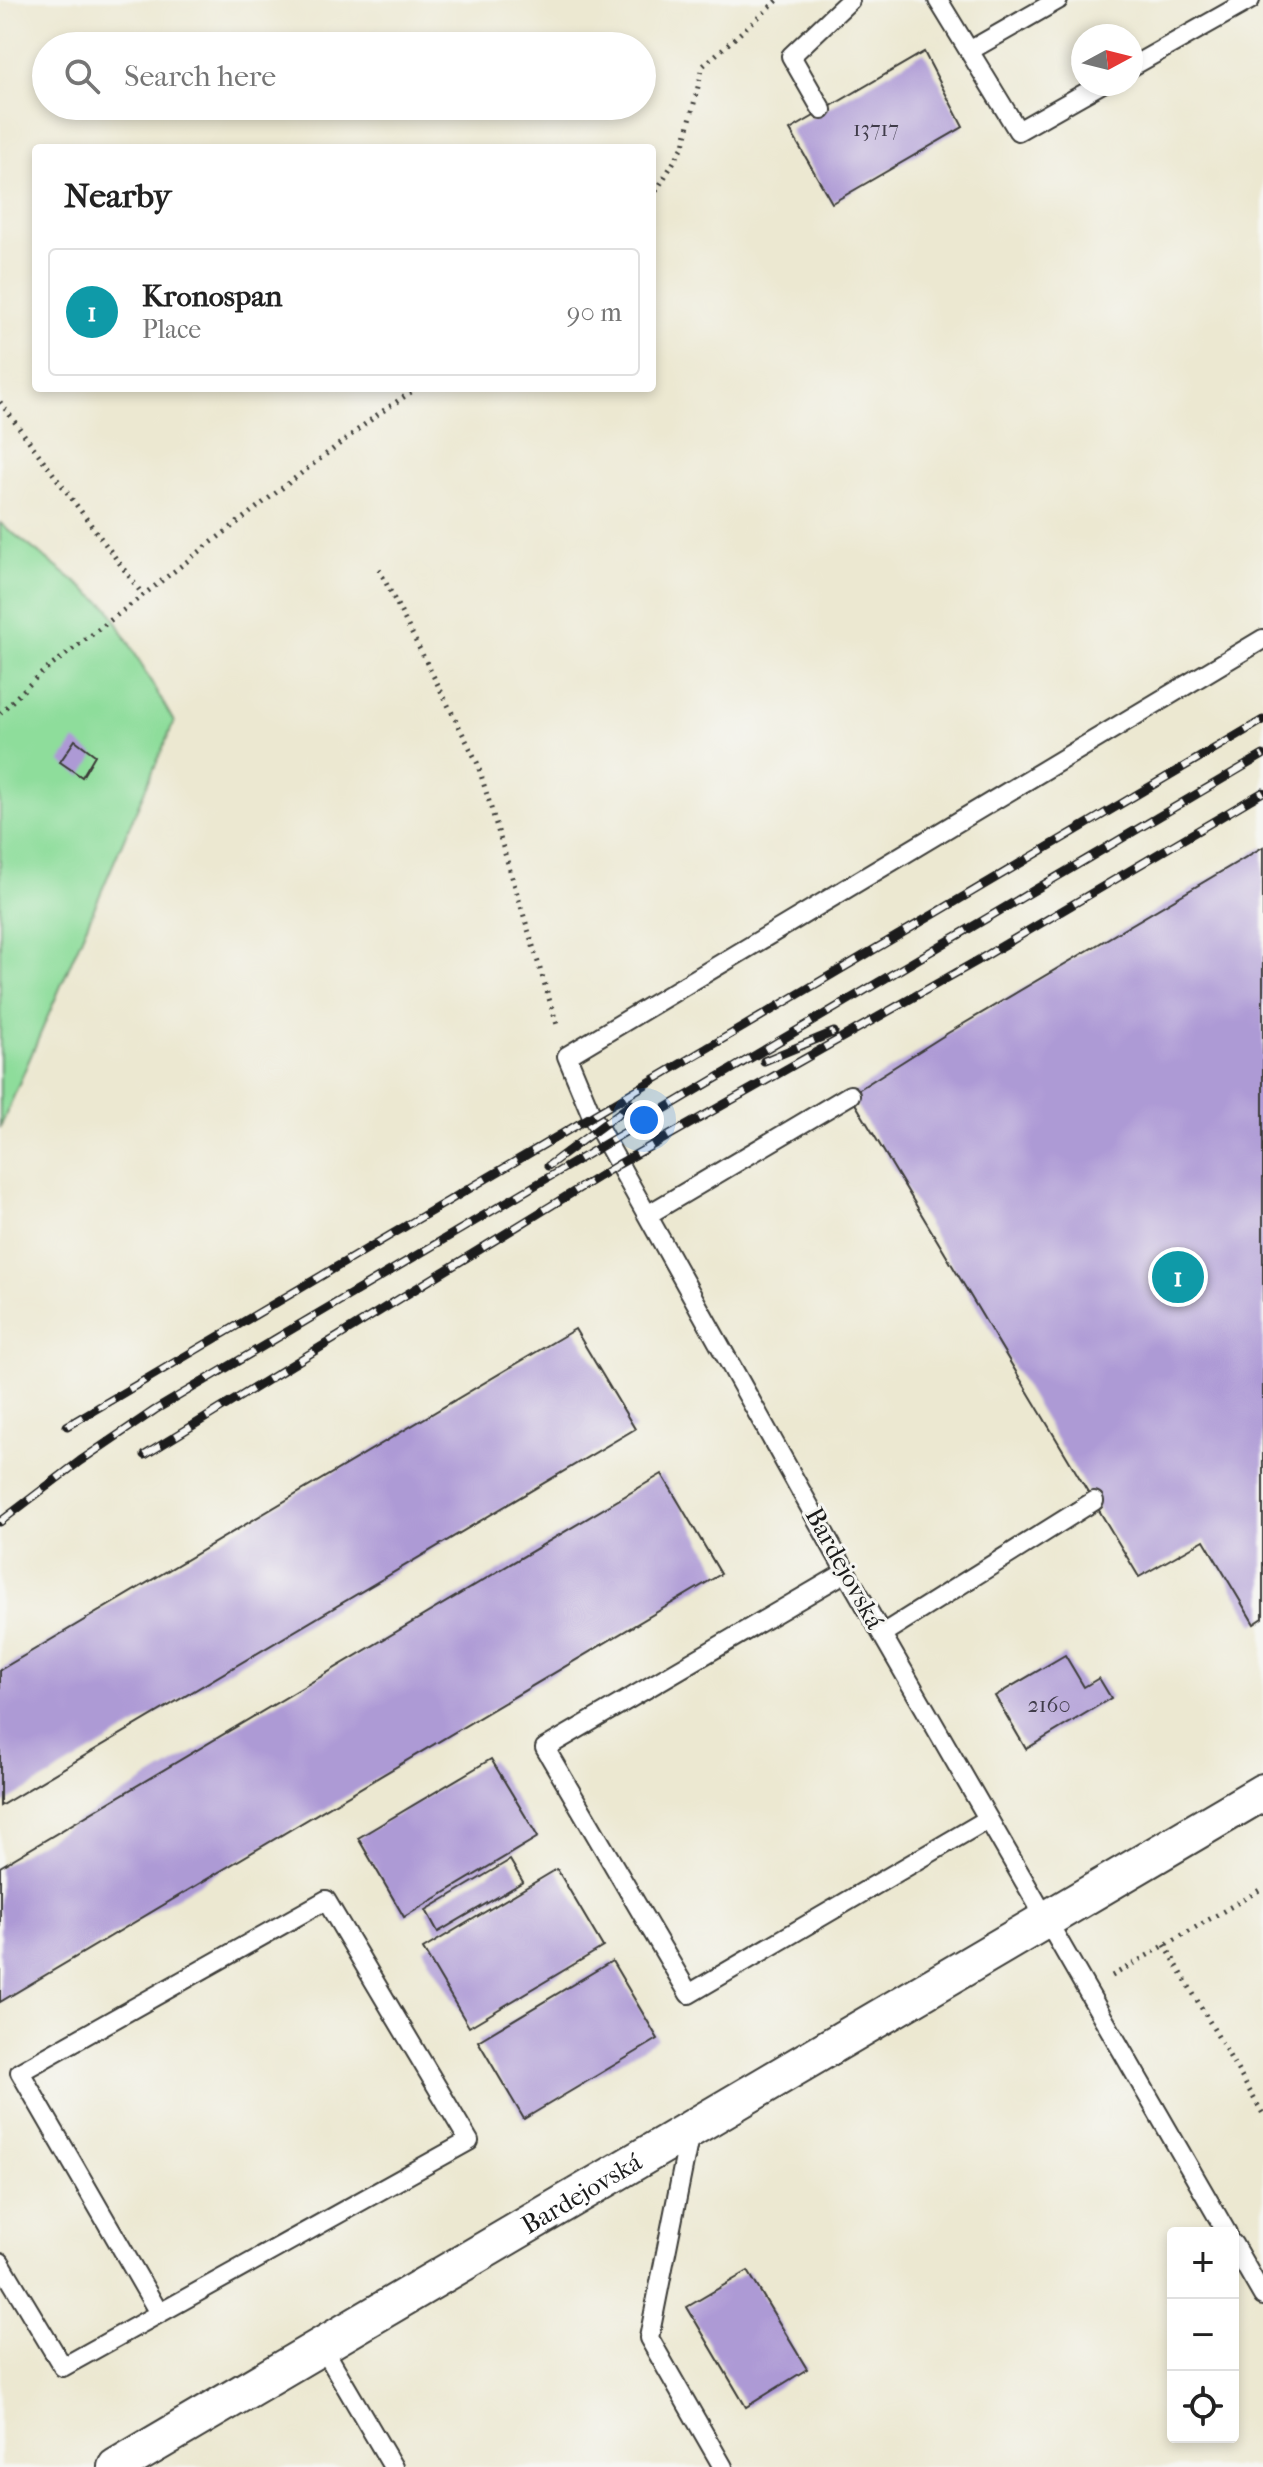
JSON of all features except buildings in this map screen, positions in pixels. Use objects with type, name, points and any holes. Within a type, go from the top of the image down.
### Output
[{"type":"street","name":"Bardejovská","points":[[116,2467],[1263,1792]]},
{"type":"lane","points":[[822,110],[791,56],[850,0]]},
{"type":"lane","points":[[938,0],[1018,131],[1080,96]]},
{"type":"lane","points":[[969,51],[1058,0]]},
{"type":"lane","points":[[1143,60],[1250,0]]},
{"type":"lane","points":[[567,1056],[1263,639]]},
{"type":"lane","name":"Bardejovská","points":[[567,1056],[592,1116],[846,1572],[1224,2227]]},
{"type":"lane","points":[[649,1214],[850,1095]]},
{"type":"lane","points":[[882,1634],[1094,1501]]},
{"type":"lane","points":[[846,1572],[545,1748],[689,1994],[988,1819]]},
{"type":"lane","points":[[0,2262],[63,2367],[469,2141],[326,1900],[20,2072],[159,2313]]},
{"type":"lane","points":[[690,2129],[649,2338],[723,2467]]},
{"type":"lane","points":[[1239,2254],[1263,2296]]},
{"type":"lane","points":[[322,2346],[393,2467]]},
{"type":"path","points":[[656,191],[684,145],[703,66],[778,0]]},
{"type":"path","points":[[0,713],[38,676],[411,392]]},
{"type":"path","points":[[0,402],[143,595]]},
{"type":"path","points":[[379,569],[477,762],[567,1056]]},
{"type":"path","points":[[1087,1991],[1263,1888]]},
{"type":"path","points":[[1165,1945],[1263,2114]]},
{"type":"green space","points":[[0,523],[109,608],[174,722],[0,1128]]},
{"type":"railway","points":[[67,1426],[1263,720]]},
{"type":"railway","points":[[0,1522],[80,1461],[155,1410],[1263,755]]},
{"type":"railway","points":[[145,1455],[619,1164],[977,961],[1263,792]]},
{"type":"railway","points":[[764,1061],[834,1032]]},
{"type":"railway","points":[[548,1166],[631,1104]]},
{"type":"place","name":"Kronospan","points":[[1178,1277]]}]
